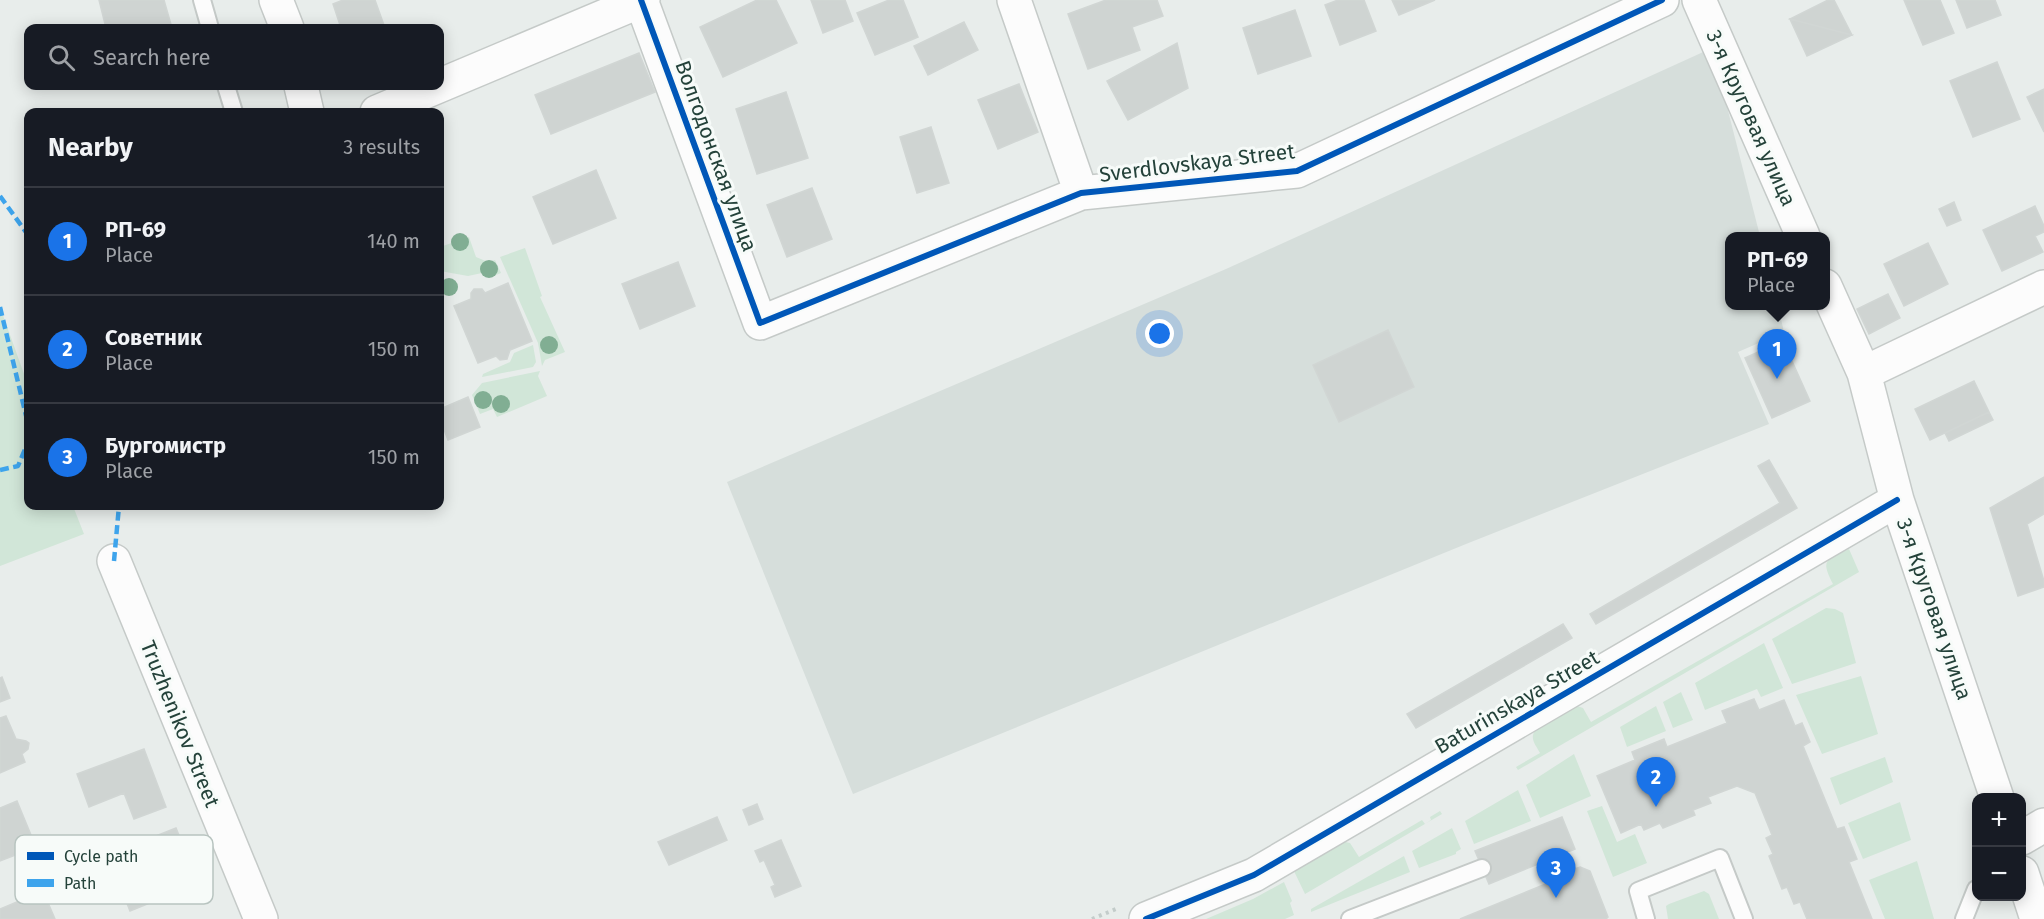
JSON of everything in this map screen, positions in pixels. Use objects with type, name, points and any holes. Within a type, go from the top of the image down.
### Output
[{"type":"street","points":[[276,0],[285,24]]},
{"type":"street","points":[[444,84],[642,0]]},
{"type":"street","name":"Волгодонская улица","points":[[642,0],[760,323]]},
{"type":"street","points":[[1014,0],[1081,193]]},
{"type":"street","name":"Sverdlovskaya Street","points":[[760,323],[1081,193],[1297,171],[1662,0]]},
{"type":"street","name":"3-я Круговая улица","points":[[1699,0],[1801,232]]},
{"type":"street","points":[[302,90],[306,108]]},
{"type":"street","points":[[386,108],[429,90]]},
{"type":"street","points":[[1864,373],[2044,287]]},
{"type":"street","name":"3-я Круговая улица","points":[[1830,296],[1864,373],[1897,500],[1995,793]]},
{"type":"street","name":"Baturinskaya Street","points":[[1135,913],[1254,875],[1897,500]]},
{"type":"street","name":"Truzhenikov Street","points":[[114,561],[261,919]]},
{"type":"street","points":[[2026,836],[2044,825]]},
{"type":"street","points":[[2026,887],[2037,919]]},
{"type":"lane","points":[[202,0],[209,24]]},
{"type":"lane","points":[[227,90],[233,108]]},
{"type":"lane","points":[[1646,919],[1638,891],[1720,858],[1744,919]]},
{"type":"lane","points":[[1350,919],[1482,868]]},
{"type":"lane","points":[[1964,919],[1972,901]]},
{"type":"path","points":[[1092,919],[1135,913]]},
{"type":"shaded area","points":[[1712,48],[1759,232],[1725,232],[1725,310],[1779,310],[1784,332],[1738,352],[1769,424],[1466,544],[853,794],[727,482],[1226,269]]},
{"type":"green space","points":[[469,237],[476,257],[488,262],[495,260],[501,273],[491,277],[482,273],[468,276],[444,272],[444,246]]},
{"type":"green space","points":[[525,248],[542,296],[540,297],[565,352],[545,360],[542,366],[538,343],[500,257]]},
{"type":"green space","points":[[0,307],[24,374],[24,510],[75,510],[84,534],[0,566]]},
{"type":"green space","points":[[533,345],[536,362],[533,367],[482,377],[483,374],[510,362],[514,353]]},
{"type":"green space","points":[[540,371],[538,376],[547,396],[497,417],[493,409],[480,414],[472,395],[482,383]]},
{"type":"green space","points":[[1849,549],[1859,572],[1518,770],[1516,767],[1540,753],[1533,738],[1536,729],[1577,706],[1583,708],[1591,722],[1833,584],[1826,565],[1830,558]]},
{"type":"green space","points":[[1826,608],[1843,613],[1856,663],[1792,684],[1772,639]]},
{"type":"green space","points":[[1764,643],[1783,688],[1761,697],[1757,689],[1705,710],[1695,683]]},
{"type":"green space","points":[[1861,676],[1878,734],[1822,754],[1796,695]]},
{"type":"green space","points":[[1681,692],[1693,720],[1673,728],[1663,702]]},
{"type":"green space","points":[[1656,706],[1666,731],[1627,747],[1620,727]]},
{"type":"green space","points":[[1574,754],[1591,796],[1540,818],[1526,785]]},
{"type":"green space","points":[[1885,757],[1893,782],[1840,805],[1830,778]]},
{"type":"green space","points":[[1518,790],[1531,821],[1474,844],[1465,821]]},
{"type":"green space","points":[[1900,802],[1911,840],[1863,859],[1848,823]]},
{"type":"green space","points":[[1602,806],[1617,842],[1635,834],[1647,863],[1613,877],[1587,811]]},
{"type":"green space","points":[[1440,811],[1442,814],[1426,823],[1431,820],[1430,817]]},
{"type":"green space","points":[[1422,820],[1425,824],[1305,894],[1293,869],[1341,841],[1350,843],[1359,857]]},
{"type":"green space","points":[[1452,828],[1461,849],[1456,854],[1419,868],[1412,851]]},
{"type":"green space","points":[[1404,856],[1410,872],[1311,912],[1311,909]]},
{"type":"green space","points":[[1917,861],[1934,919],[1885,919],[1869,880]]},
{"type":"green space","points":[[1284,882],[1292,901],[1290,903],[1294,915],[1285,919],[1206,919],[1253,899]]},
{"type":"green space","points":[[1704,891],[1709,894],[1719,919],[1668,919],[1666,906]]},
{"type":"building","points":[[99,0],[164,0],[171,24],[105,24]]},
{"type":"building","points":[[343,0],[375,0],[384,24],[340,24],[333,4]]},
{"type":"building","points":[[757,0],[776,0],[797,43],[723,77],[700,27]]},
{"type":"building","points":[[811,0],[845,0],[853,21],[823,33]]},
{"type":"building","points":[[889,0],[903,0],[918,37],[875,55],[857,13]]},
{"type":"building","points":[[1106,0],[1157,0],[1163,16],[1132,27],[1140,50],[1088,69],[1068,14]]},
{"type":"building","points":[[1338,0],[1364,0],[1376,31],[1340,45],[1325,5]]},
{"type":"building","points":[[1392,0],[1435,0],[1399,15]]},
{"type":"building","points":[[1828,0],[1834,0],[1852,35],[1790,19]]},
{"type":"building","points":[[1904,0],[1940,0],[1954,33],[1923,45]]},
{"type":"building","points":[[1956,0],[1995,0],[2001,15],[1967,28]]},
{"type":"building","points":[[1295,10],[1311,56],[1258,74],[1243,28]]},
{"type":"building","points":[[1790,19],[1852,35],[1807,56]]},
{"type":"building","points":[[964,22],[978,50],[928,75],[914,46]]},
{"type":"building","points":[[1177,43],[1188,88],[1128,120],[1107,81]]},
{"type":"building","points":[[639,53],[655,92],[551,134],[535,95]]},
{"type":"building","points":[[1997,62],[2020,119],[1973,137],[1950,81]]},
{"type":"building","points":[[1019,84],[1038,132],[998,149],[978,100]]},
{"type":"building","points":[[2044,89],[2044,132],[2027,97]]},
{"type":"building","points":[[786,92],[808,158],[757,174],[736,109]]},
{"type":"building","points":[[931,127],[949,183],[917,193],[900,137]]},
{"type":"building","points":[[596,170],[616,218],[553,244],[533,197]]},
{"type":"building","points":[[812,188],[832,239],[787,257],[767,205]]},
{"type":"building","points":[[1954,202],[1961,220],[1947,226],[1939,209]]},
{"type":"building","points":[[2035,206],[2044,226],[2044,232],[2035,236],[2043,252],[2002,271],[1983,230]]},
{"type":"building","points":[[1928,243],[1948,284],[1904,306],[1884,264]]},
{"type":"building","points":[[678,262],[695,306],[640,329],[622,284]]},
{"type":"building","points":[[508,283],[532,341],[510,350],[507,359],[500,360],[496,356],[478,363],[454,306],[471,299],[474,289],[482,289],[485,293]]},
{"type":"building","points":[[1888,294],[1900,318],[1869,334],[1857,309]]},
{"type":"building","points":[[1388,330],[1414,387],[1339,422],[1313,365]]},
{"type":"building","points":[[1783,341],[1810,401],[1772,418],[1745,358]]},
{"type":"building","points":[[1974,381],[1989,412],[1930,440],[1915,409]]},
{"type":"building","points":[[468,397],[480,427],[448,440],[444,430],[444,407]]},
{"type":"building","points":[[1989,412],[1993,420],[1949,441],[1945,433]]},
{"type":"building","points":[[1769,460],[1797,508],[1596,624],[1590,614],[1780,503],[1758,466]]},
{"type":"building","points":[[2044,477],[2044,514],[2027,524],[2044,587],[2018,596],[1990,508]]},
{"type":"building","points":[[1563,624],[1572,638],[1416,728],[1407,714]]},
{"type":"building","points":[[2,677],[10,698],[0,702],[0,678]]},
{"type":"building","points":[[1754,699],[1759,710],[1784,700],[1795,726],[1802,723],[1810,742],[1803,746],[1837,829],[1844,827],[1857,859],[1849,862],[1872,919],[1807,919],[1800,902],[1794,904],[1787,887],[1782,889],[1769,856],[1773,854],[1766,838],[1772,835],[1755,793],[1737,786],[1708,797],[1711,803],[1693,810],[1695,815],[1663,828],[1660,823],[1644,830],[1641,824],[1621,833],[1597,776],[1635,760],[1632,752],[1664,739],[1667,747],[1727,723],[1722,711]]},
{"type":"building","points":[[6,716],[16,739],[29,743],[28,749],[22,754],[25,762],[0,773],[0,718]]},
{"type":"building","points":[[144,749],[166,807],[134,819],[124,793],[89,807],[77,774]]},
{"type":"building","points":[[17,801],[31,835],[15,835],[15,855],[0,861],[0,808]]},
{"type":"building","points":[[757,804],[763,819],[749,825],[743,810]]},
{"type":"building","points":[[717,817],[727,840],[669,865],[658,842]]},
{"type":"building","points":[[1562,817],[1575,849],[1489,884],[1475,851]]},
{"type":"building","points":[[176,828],[179,835],[158,835]]},
{"type":"building","points":[[781,840],[801,886],[775,897],[771,887],[775,885],[764,860],[760,862],[755,851]]},
{"type":"building","points":[[1580,867],[1590,871],[1608,917],[1606,919],[1460,919],[1558,879],[1556,876]]},
{"type":"building","points":[[15,903],[49,904],[55,919],[0,919],[0,909]]},
{"type":"building","points":[[127,904],[147,904],[130,911]]},
{"type":"marked path","points":[[0,196],[24,229]]},
{"type":"marked path","points":[[0,307],[24,407]]},
{"type":"marked path","points":[[0,470],[18,466],[24,452]]},
{"type":"marked path","points":[[114,561],[119,510]]},
{"type":"cycle path","points":[[641,0],[760,323],[1081,193],[1297,171],[1662,0]]},
{"type":"cycle path","points":[[1146,919],[1254,875],[1897,500]]},
{"type":"place","name":"РП-69","points":[[1777,379]]},
{"type":"place","name":"Советник","points":[[1656,807]]},
{"type":"place","name":"Бургомистр","points":[[1556,898]]}]
